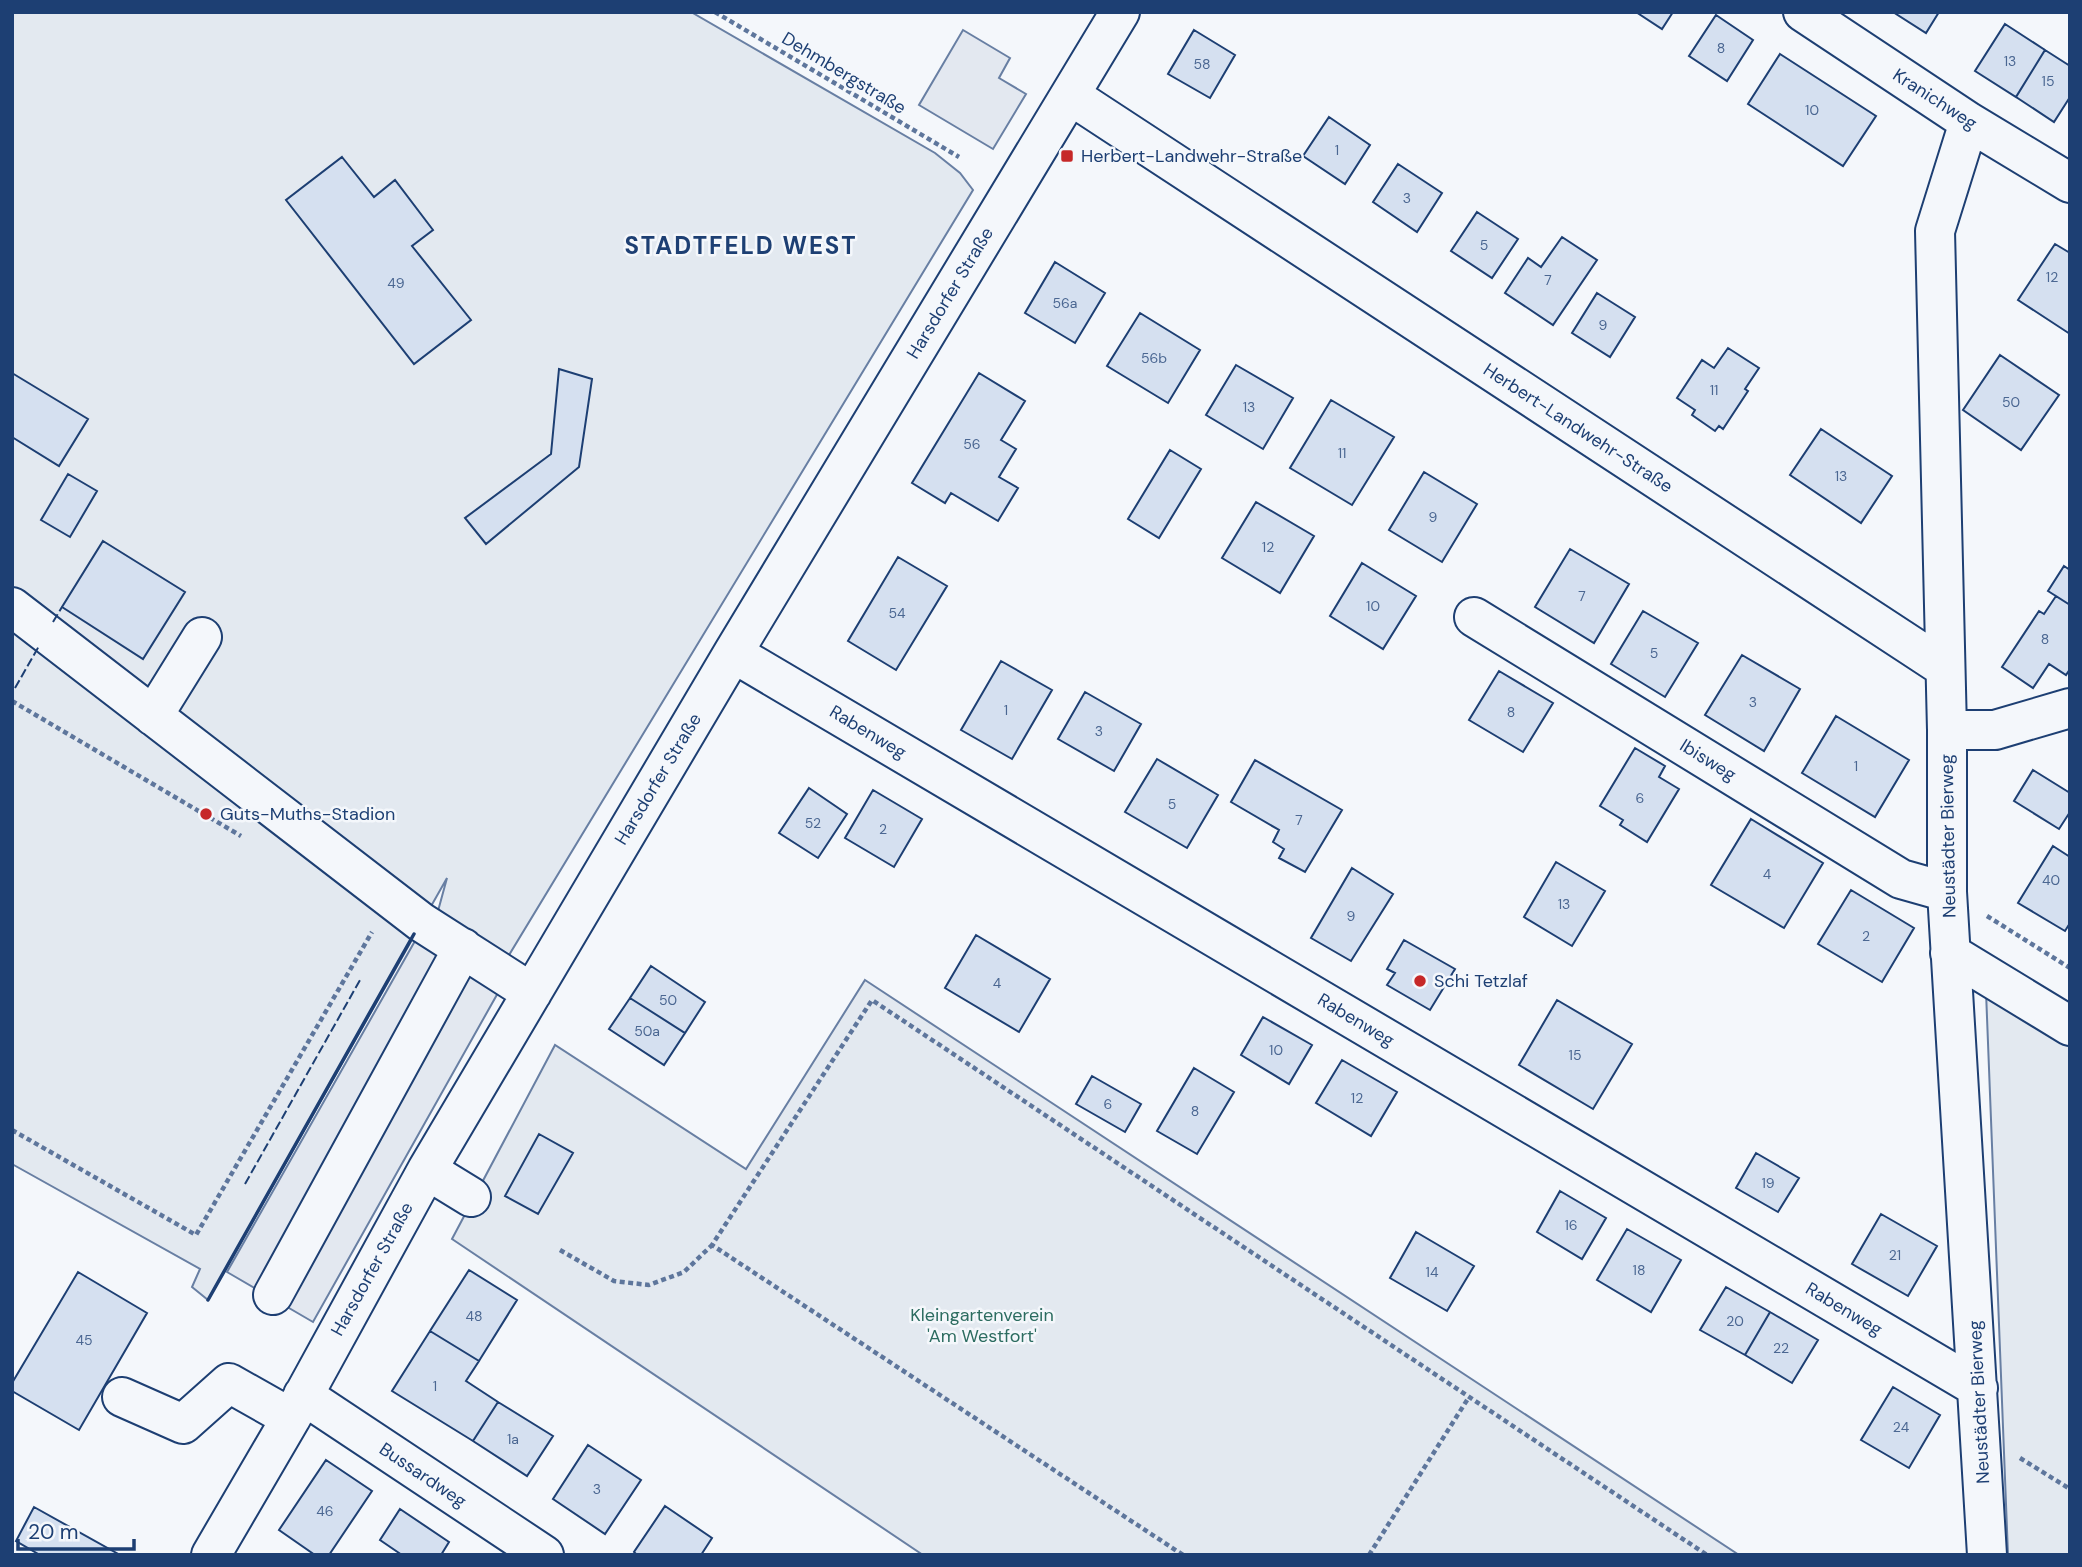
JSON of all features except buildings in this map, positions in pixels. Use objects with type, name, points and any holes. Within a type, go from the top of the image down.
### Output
[{"type":"street","name":"Harsdorfer Straße","points":[[211,1555],[427,1170],[531,993],[1120,12]]},
{"type":"street","name":"Kranichweg","points":[[1803,12],[1969,122],[2070,183]]},
{"type":"street","name":"Herbert-Landwehr-Straße","points":[[1070,95],[1945,668]]},
{"type":"street","name":"Neustädter Bierweg","points":[[1969,122],[1935,231],[1947,730],[1947,892],[1987,1555]]},
{"type":"street","points":[[12,607],[421,922],[531,993]]},
{"type":"street","name":"Ibisweg","points":[[1474,617],[1901,879],[1947,892]]},
{"type":"street","points":[[153,716],[202,637]]},
{"type":"street","name":"Rabenweg","points":[[733,653],[1978,1388]]},
{"type":"street","points":[[1947,730],[1995,730],[2070,708]]},
{"type":"street","points":[[273,1295],[463,948]]},
{"type":"street","points":[[1950,953],[2070,1026]]},
{"type":"street","points":[[427,1170],[471,1197]]},
{"type":"street","name":"Bussardweg","points":[[122,1397],[183,1424],[229,1383],[297,1406],[544,1555]]},
{"type":"path","name":"Dehmbergstraße","points":[[715,12],[959,157]]},
{"type":"path","points":[[12,701],[249,842]]},
{"type":"path","points":[[1947,892],[2070,968]]},
{"type":"path","points":[[12,1130],[195,1236],[373,931]]},
{"type":"path","points":[[560,1250],[614,1281],[649,1286],[684,1272],[712,1245],[872,1000],[1707,1555]]},
{"type":"path","points":[[712,1245],[1183,1555]]},
{"type":"path","points":[[1369,1555],[1469,1397]]},
{"type":"path","points":[[1981,1433],[2070,1489]]},
{"type":"green space","points":[[12,12],[691,12],[935,153],[960,173],[973,190],[509,955],[438,911],[447,878],[208,1300],[192,1287],[200,1269],[12,1164]]},
{"type":"green space","points":[[1985,966],[2070,1017],[2070,1555],[2008,1555]]},
{"type":"green space","name":"Kleingartenverein 'Am Westfort'","points":[[865,980],[1739,1555],[923,1555],[452,1239],[555,1045],[746,1169]]},
{"type":"shaded area","points":[[963,30],[1010,58],[999,78],[1026,94],[993,149],[919,105]]},
{"type":"shaded area","points":[[415,941],[499,991],[313,1322],[227,1272]]},
{"type":"fence","points":[[53,622],[62,607]]},
{"type":"fence","points":[[15,688],[39,646]]},
{"type":"fence","points":[[245,1184],[360,980]]},
{"type":"wall","points":[[208,1300],[414,934]]},
{"type":"place","name":"Herbert-Landwehr-Straße","points":[[1067,156]]},
{"type":"place","name":"Guts-Muths-Stadion","points":[[206,814]]},
{"type":"place","name":"Schi Tetzlaf","points":[[1420,981]]},
{"type":"district","name":"STADTFELD WEST","points":[[741,246]]}]
